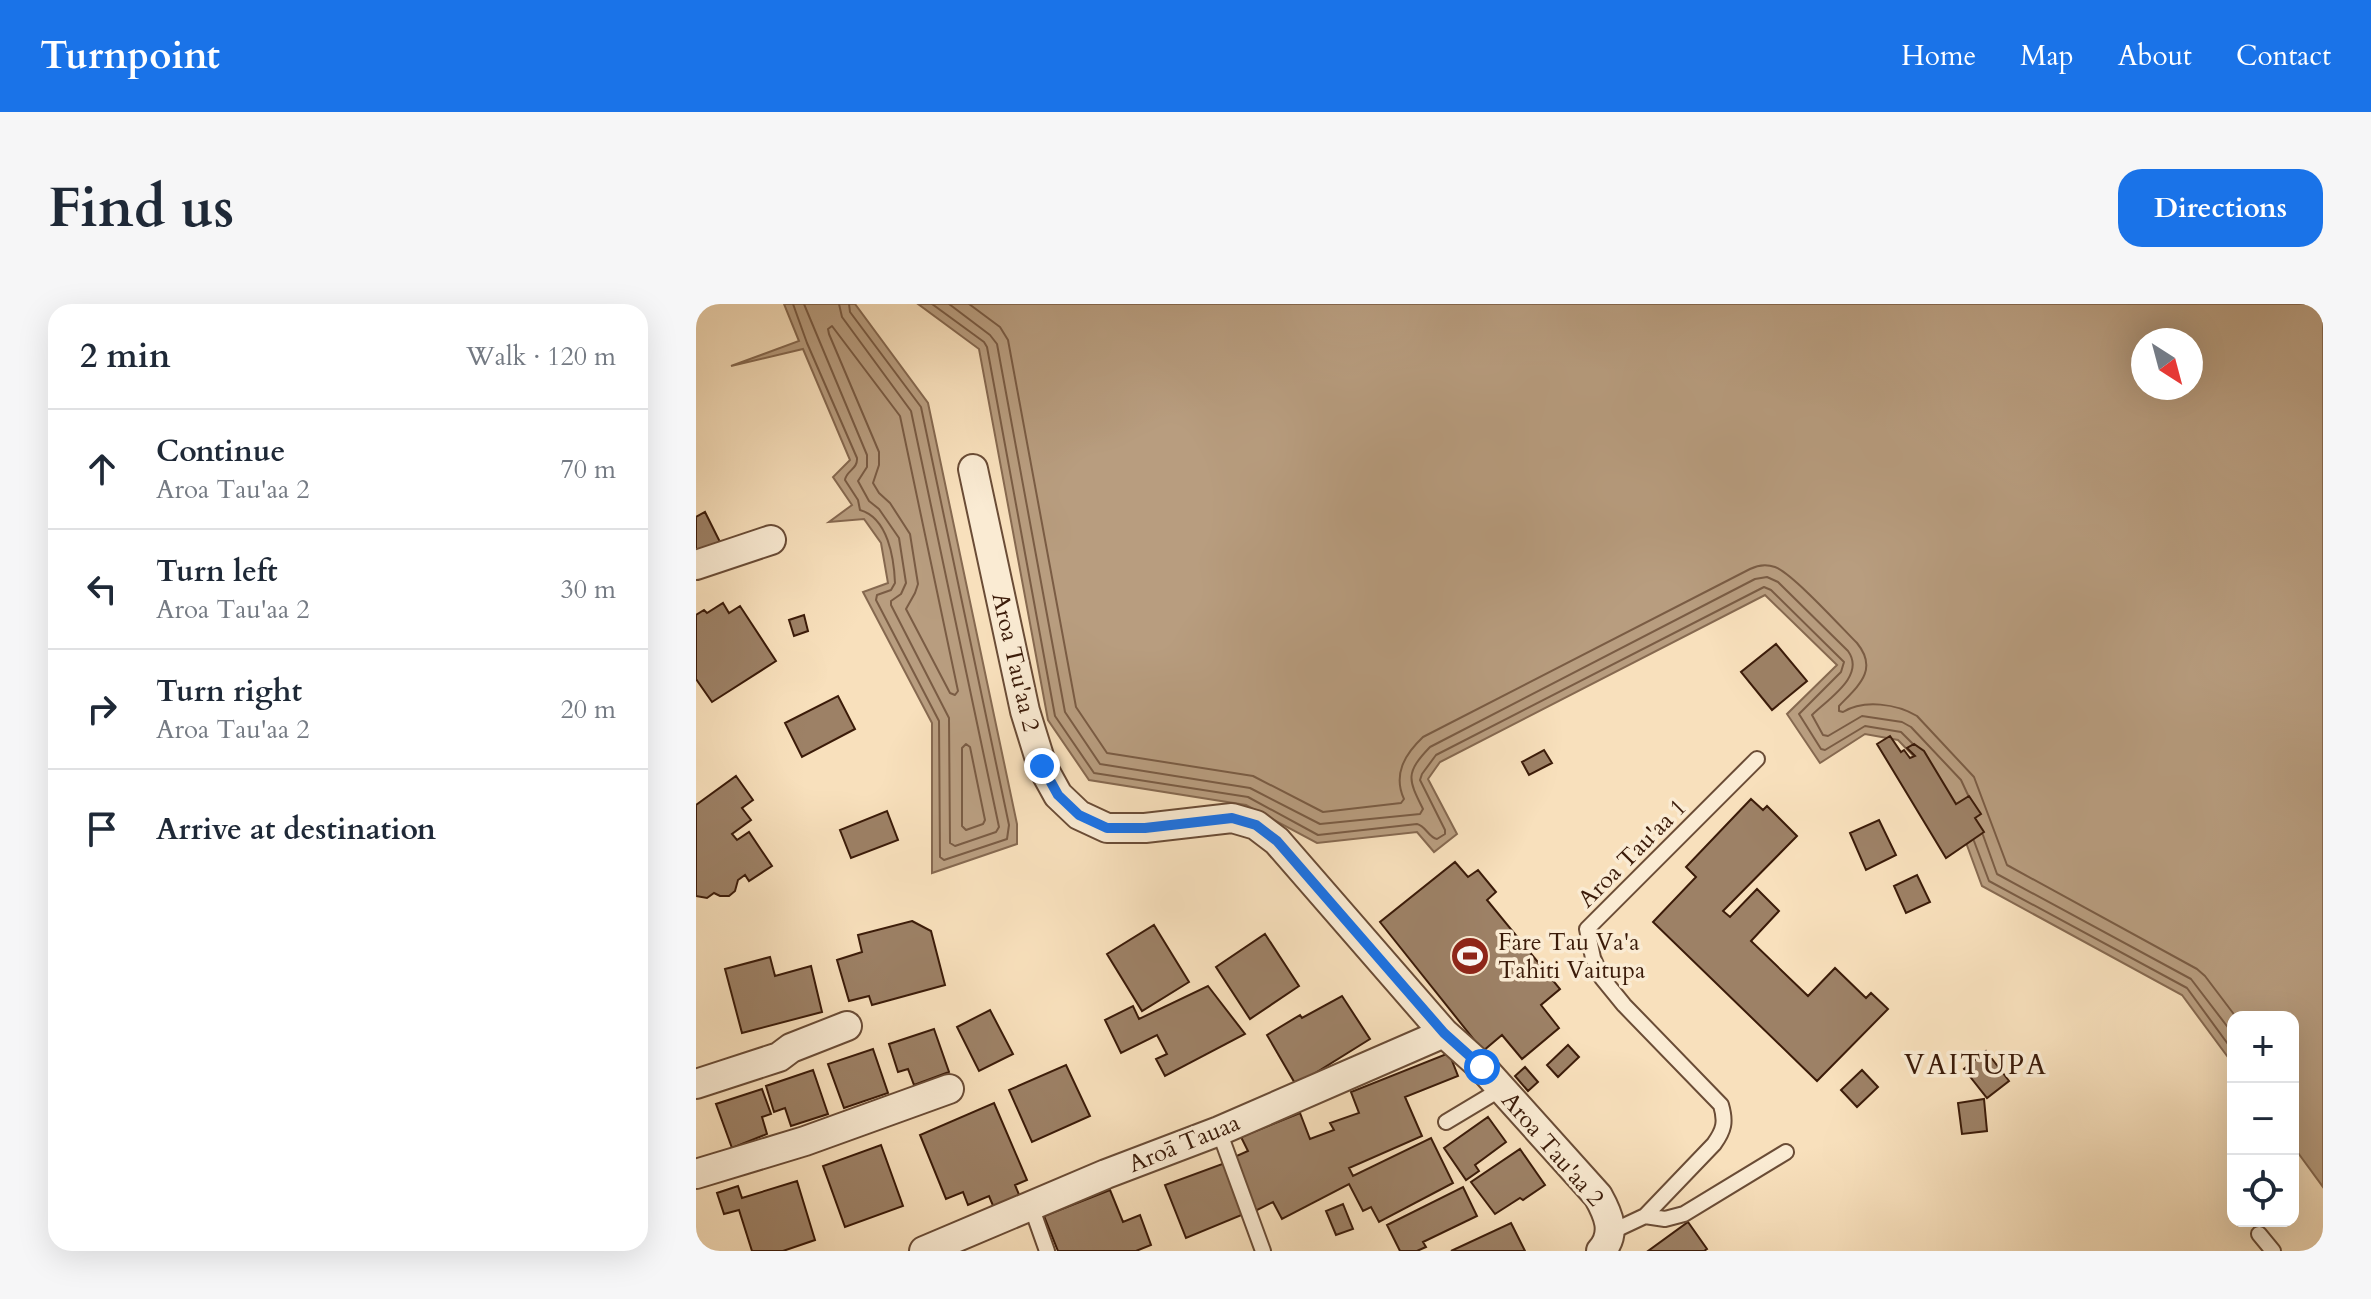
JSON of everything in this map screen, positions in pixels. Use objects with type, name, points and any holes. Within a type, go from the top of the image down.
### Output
[{"type":"street","name":"Aroa Tau'aa 2","points":[[973,469],[1025,711],[1042,766],[1058,795],[1079,815],[1107,828],[1145,828],[1232,818],[1256,825],[1277,841],[1444,1033],[1482,1067],[1598,1196],[1608,1214],[1606,1242]]},
{"type":"street","points":[[696,565],[771,540]]},
{"type":"street","points":[[696,1084],[779,1057],[791,1048],[847,1026]]},
{"type":"street","name":"Aroā Tauaa","points":[[924,1251],[956,1245],[1031,1206],[1219,1131],[1444,1033]]},
{"type":"street","points":[[696,1174],[777,1151],[949,1089]]},
{"type":"lane","name":"Aroa Tau'aa 1","points":[[1606,1242],[1645,1216],[1714,1144],[1723,1131],[1725,1119],[1721,1105],[1624,1005],[1602,978],[1593,958],[1587,929],[1757,759]]},
{"type":"lane","points":[[1446,1122],[1501,1089]]},
{"type":"lane","points":[[1219,1131],[1263,1251]]},
{"type":"lane","points":[[1645,1216],[1665,1219],[1684,1214],[1786,1152]]},
{"type":"lane","points":[[1031,1206],[1047,1251]]},
{"type":"lane","points":[[2259,1234],[2273,1251]]},
{"type":"water","points":[[784,304],[855,304],[928,403],[1017,824],[1017,844],[932,873],[932,723],[863,592],[888,583],[881,543],[864,519],[829,522],[852,505],[833,477],[850,460],[803,349],[731,366],[799,341]]},
{"type":"water","points":[[918,304],[2323,304],[2323,1187],[2299,1154],[2299,1011],[2227,1011],[2227,1056],[2182,995],[1982,886],[1947,791],[1898,740],[1865,734],[1820,763],[1787,714],[1837,665],[1765,595],[1440,762],[1428,779],[1457,834],[1434,852],[1417,832],[1317,843],[1246,805],[1089,780],[1048,720],[979,349]]},
{"type":"building","points":[[705,512],[721,544],[696,556],[696,517]]},
{"type":"building","points":[[723,603],[729,613],[740,606],[776,661],[712,702],[696,679],[696,615],[704,610],[707,613]]},
{"type":"building","points":[[804,615],[808,631],[794,636],[789,620]]},
{"type":"building","points":[[1776,644],[1807,681],[1772,710],[1741,672]]},
{"type":"building","points":[[838,696],[855,729],[802,757],[785,723]]},
{"type":"building","points":[[1890,736],[1901,752],[1904,750],[1910,758],[1915,756],[1907,748],[1914,744],[1924,751],[1956,804],[1969,796],[1981,814],[1975,818],[1984,832],[1946,858],[1877,744]]},
{"type":"building","points":[[1544,750],[1552,763],[1529,775],[1522,762]]},
{"type":"building","points":[[736,776],[753,800],[742,808],[751,820],[732,834],[737,840],[749,832],[772,866],[749,881],[745,875],[738,880],[735,891],[729,896],[714,893],[707,898],[696,896],[696,805]]},
{"type":"building","points":[[1751,799],[1763,810],[1767,806],[1797,836],[1723,911],[1730,917],[1757,889],[1779,911],[1751,941],[1808,996],[1835,968],[1866,998],[1871,993],[1888,1009],[1817,1081],[1653,922],[1696,877],[1686,867]]},
{"type":"building","points":[[887,811],[898,840],[851,858],[840,830]]},
{"type":"building","points":[[1879,820],[1896,855],[1866,870],[1850,833]]},
{"type":"building","name":"Fare Tau Va'a Tahiti Vaitupa","points":[[1455,862],[1468,877],[1478,870],[1496,892],[1487,900],[1560,989],[1541,1005],[1559,1028],[1522,1059],[1502,1035],[1483,1051],[1380,922]]},
{"type":"building","points":[[1917,875],[1930,902],[1906,913],[1894,886]]},
{"type":"building","points":[[912,921],[931,931],[945,985],[872,1005],[869,996],[849,1001],[837,960],[862,952],[858,935]]},
{"type":"building","points":[[1154,925],[1189,982],[1142,1011],[1107,954]]},
{"type":"building","points":[[1265,934],[1299,986],[1250,1019],[1216,967]]},
{"type":"building","points":[[770,957],[775,976],[811,966],[822,1012],[742,1033],[725,969]]},
{"type":"building","points":[[1208,986],[1245,1034],[1165,1076],[1156,1059],[1167,1054],[1157,1035],[1121,1053],[1105,1020],[1133,1006],[1139,1019]]},
{"type":"building","points":[[1342,996],[1370,1039],[1296,1085],[1267,1035],[1300,1015],[1302,1018]]},
{"type":"building","points":[[990,1010],[1013,1054],[979,1071],[957,1027]]},
{"type":"building","points":[[934,1029],[949,1072],[914,1085],[908,1069],[898,1072],[889,1044]]},
{"type":"building","points":[[1568,1045],[1579,1057],[1558,1077],[1547,1065]]},
{"type":"building","points":[[873,1049],[888,1093],[844,1108],[828,1064]]},
{"type":"building","points":[[1986,1051],[2009,1081],[1987,1098],[1964,1069]]},
{"type":"building","points":[[1449,1053],[1458,1076],[1405,1097],[1422,1136],[1349,1168],[1353,1176],[1431,1138],[1453,1183],[1379,1222],[1371,1207],[1363,1211],[1349,1184],[1282,1219],[1273,1202],[1253,1212],[1232,1158],[1248,1151],[1241,1137],[1300,1113],[1310,1139],[1334,1130],[1330,1123],[1359,1113],[1351,1092]]},
{"type":"building","points":[[1066,1065],[1090,1116],[1032,1142],[1009,1090]]},
{"type":"building","points":[[1525,1067],[1538,1082],[1528,1091],[1515,1076]]},
{"type":"building","points":[[813,1070],[828,1114],[791,1126],[785,1108],[774,1112],[766,1086]]},
{"type":"building","points":[[1862,1070],[1878,1087],[1857,1107],[1841,1090]]},
{"type":"building","points":[[762,1089],[771,1114],[762,1117],[767,1134],[732,1148],[716,1104]]},
{"type":"building","points":[[1984,1099],[1987,1131],[1962,1134],[1958,1103]]},
{"type":"building","points":[[994,1103],[1027,1180],[1015,1185],[1020,1197],[994,1208],[989,1196],[968,1205],[963,1192],[946,1199],[920,1135]]},
{"type":"building","points":[[1488,1117],[1506,1142],[1475,1165],[1479,1171],[1466,1180],[1444,1148]]},
{"type":"building","points":[[881,1145],[903,1206],[845,1227],[823,1166]]},
{"type":"building","points":[[1520,1149],[1545,1185],[1495,1214],[1471,1182]]},
{"type":"building","points":[[1225,1163],[1244,1214],[1186,1238],[1165,1185]]},
{"type":"building","points":[[797,1181],[815,1240],[783,1251],[752,1251],[739,1210],[724,1214],[717,1193],[738,1186],[742,1198]]},
{"type":"building","points":[[1463,1187],[1477,1216],[1423,1242],[1426,1247],[1417,1251],[1400,1251],[1387,1225]]},
{"type":"building","points":[[1110,1190],[1123,1222],[1140,1215],[1151,1245],[1136,1251],[1058,1251],[1044,1216]]},
{"type":"building","points":[[1343,1204],[1353,1229],[1336,1235],[1326,1211]]},
{"type":"building","points":[[1688,1222],[1707,1249],[1648,1251]]},
{"type":"building","points":[[1511,1223],[1525,1251],[1451,1251]]},
{"type":"place","name":"Fare Tau Va'a Tahiti Vaitupa","points":[[1470,956]]},
{"type":"district","name":"VAITUPA","points":[[1976,1064]]},
{"type":"route","points":[[1042,766],[1058,795],[1079,815],[1107,828],[1145,828],[1232,818],[1256,825],[1277,841],[1444,1033],[1482,1067]]}]
